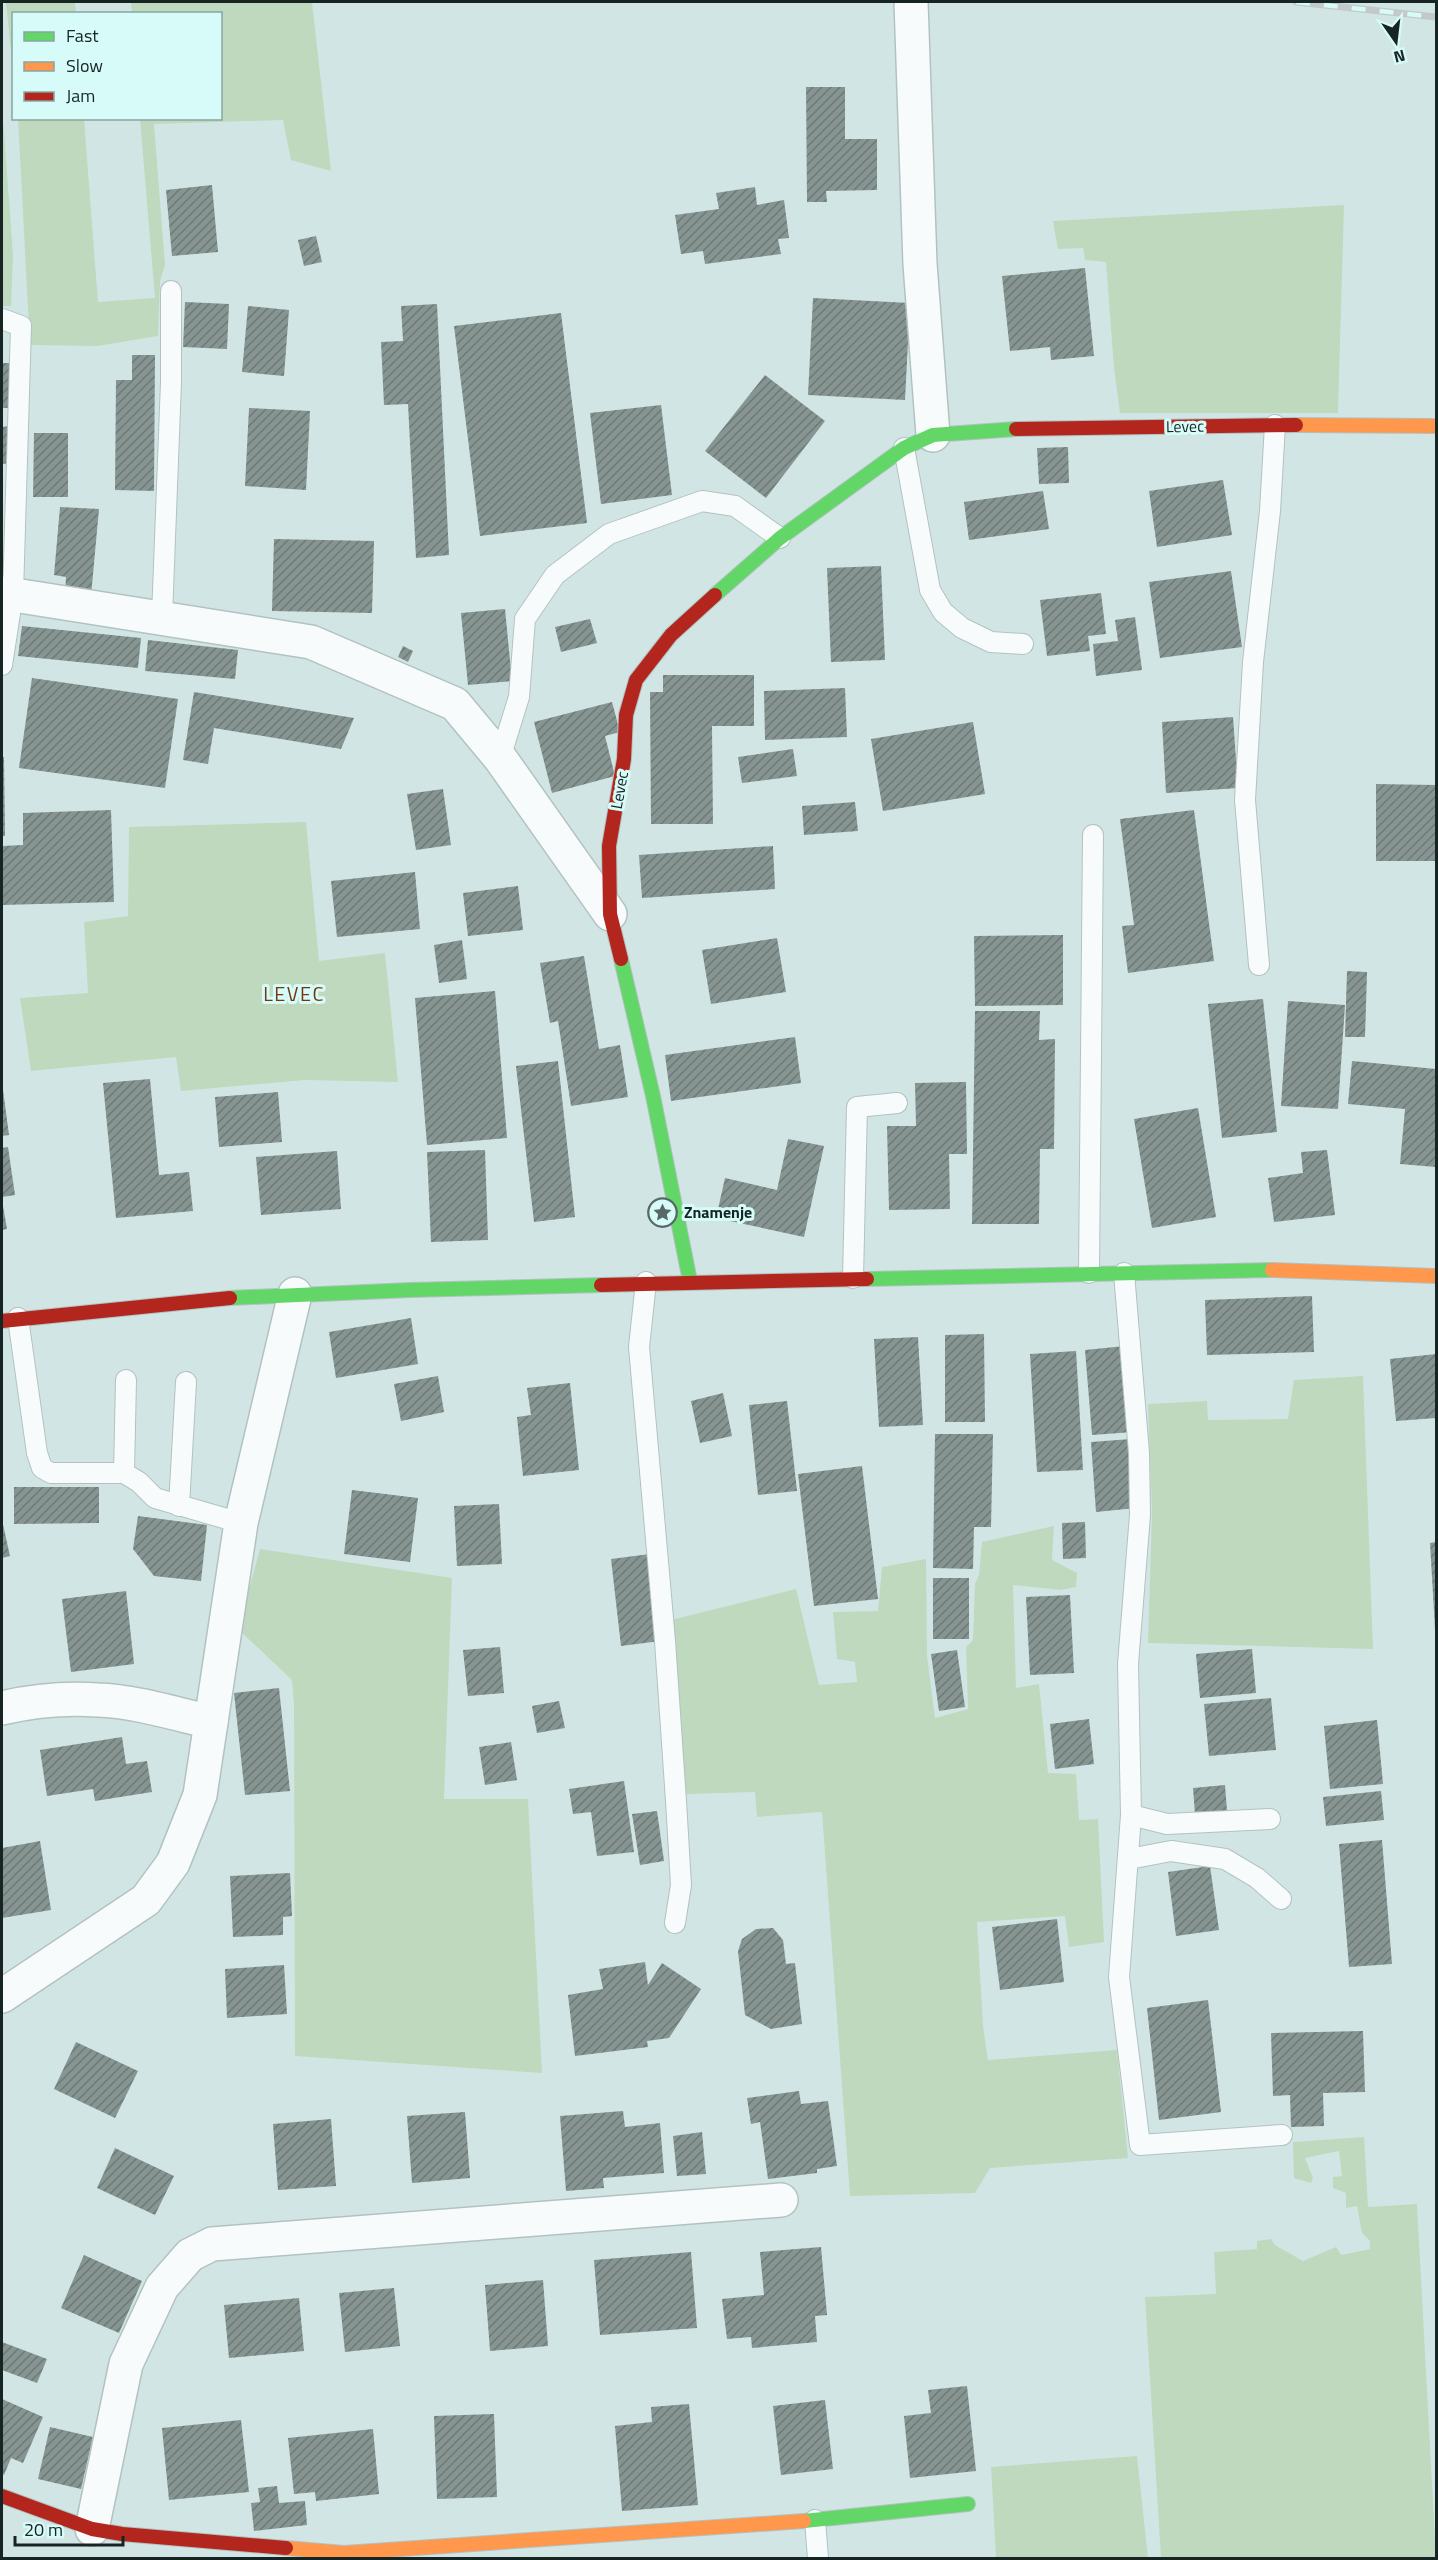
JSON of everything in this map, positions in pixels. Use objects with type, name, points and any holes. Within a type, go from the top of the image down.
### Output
[{"type":"street","points":[[911,2],[920,264],[919,441]]},
{"type":"street","name":"Levec","points":[[690,1281],[653,1096],[610,914],[609,846],[624,759],[626,715],[636,680],[671,634],[780,538],[919,441],[1005,429],[1275,425],[1437,426]]},
{"type":"street","points":[[7,594],[311,642],[454,705],[500,758],[610,914]]},
{"type":"street","points":[[10,1319],[197,1299],[646,1282],[1292,1270],[1436,1275]]},
{"type":"street","points":[[2,1996],[146,1900],[173,1863],[200,1795],[241,1523],[295,1294]]},
{"type":"street","points":[[2,1708],[24,1703],[99,1700],[170,1712],[211,1722]]},
{"type":"street","points":[[92,2529],[126,2364],[162,2288],[190,2255],[212,2244],[781,2200]]},
{"type":"street","points":[[2,2496],[92,2529],[344,2556],[814,2520],[968,2504]]},
{"type":"lane","points":[[162,617],[171,382],[171,291]]},
{"type":"lane","points":[[2,319],[21,326],[2,665]]},
{"type":"lane","points":[[1259,965],[1245,800],[1253,662],[1270,511],[1275,425]]},
{"type":"lane","points":[[919,441],[930,590],[943,612],[962,628],[991,642],[1023,644]]},
{"type":"lane","points":[[500,758],[519,697],[525,619],[555,575],[609,534],[702,501],[735,506],[780,538]]},
{"type":"lane","points":[[1089,1273],[1093,835]]},
{"type":"lane","points":[[853,1278],[857,1107],[897,1103]]},
{"type":"lane","points":[[1124,1273],[1139,1453],[1140,1515],[1128,1664],[1131,1815],[1119,1977],[1140,2145],[1282,2135]]},
{"type":"lane","points":[[646,1282],[639,1347],[665,1641],[678,1822],[681,1885],[675,1923]]},
{"type":"lane","points":[[10,1319],[37,1453],[42,1467],[51,1473],[124,1473],[140,1482],[156,1498],[241,1523]]},
{"type":"lane","points":[[124,1473],[126,1380]]},
{"type":"lane","points":[[179,1506],[186,1382]]},
{"type":"lane","points":[[1131,1815],[1167,1824],[1270,1819]]},
{"type":"lane","points":[[1129,1859],[1172,1851],[1225,1859],[1257,1878],[1281,1899]]},
{"type":"lane","points":[[814,2520],[818,2559]]},
{"type":"green space","points":[[6,2],[75,2],[76,12],[12,12],[12,62]]},
{"type":"green space","points":[[131,2],[312,2],[331,171],[291,160],[283,120],[154,124],[165,265],[160,281],[158,336],[97,346],[30,345],[18,120],[84,120],[98,302],[155,298],[140,120],[222,120],[222,12],[132,12]]},
{"type":"green space","points":[[2,106],[13,255],[11,306],[2,306]]},
{"type":"green space","points":[[1344,205],[1338,413],[1120,413],[1114,368],[1106,262],[1085,260],[1083,248],[1058,249],[1053,221]]},
{"type":"green space","points":[[306,822],[319,961],[385,953],[398,1082],[305,1080],[181,1091],[176,1057],[31,1071],[20,998],[88,993],[84,922],[128,916],[129,827]]},
{"type":"green space","points":[[1363,1376],[1373,1649],[1148,1643],[1152,1512],[1148,1404],[1207,1401],[1208,1420],[1288,1419],[1294,1380]]},
{"type":"green space","points":[[1054,1526],[1052,1560],[1077,1573],[1076,1587],[1060,1590],[1013,1585],[1016,1688],[1039,1684],[1048,1773],[1076,1774],[1079,1820],[1098,1819],[1104,1942],[1069,1947],[1065,1916],[977,1922],[983,2026],[988,2060],[1117,2050],[1128,2158],[990,2168],[975,2193],[850,2196],[822,1812],[757,1817],[755,1792],[686,1794],[671,1620],[796,1589],[819,1685],[857,1682],[855,1662],[837,1659],[833,1612],[878,1611],[882,1567],[926,1559],[927,1656],[935,1718],[968,1709],[966,1647],[973,1640],[975,1584],[979,1575],[982,1542]]},
{"type":"green space","points":[[260,1549],[452,1578],[444,1799],[528,1799],[542,2073],[295,2056],[294,1705],[292,1680],[238,1629]]},
{"type":"green space","points":[[1364,2137],[1368,2207],[1417,2204],[1436,2558],[1161,2558],[1145,2297],[1216,2294],[1214,2252],[1257,2249],[1257,2241],[1271,2239],[1275,2245],[1303,2261],[1336,2247],[1341,2255],[1370,2249],[1370,2241],[1362,2233],[1357,2206],[1346,2208],[1346,2193],[1333,2188],[1333,2177],[1342,2176],[1339,2151],[1305,2158],[1313,2178],[1311,2183],[1294,2178],[1293,2142]]},
{"type":"green space","points":[[1137,2456],[1148,2558],[996,2558],[991,2467]]},
{"type":"building","points":[[806,87],[845,87],[845,139],[877,139],[877,190],[826,191],[827,202],[807,202]]},
{"type":"building","points":[[212,185],[218,252],[172,256],[166,190]]},
{"type":"building","points":[[755,187],[757,205],[784,200],[789,238],[778,239],[781,254],[705,264],[703,251],[681,254],[675,215],[719,209],[716,193]]},
{"type":"building","points":[[316,236],[322,262],[304,266],[298,240]]},
{"type":"building","points":[[1085,268],[1094,356],[1051,360],[1050,347],[1010,351],[1002,276]]},
{"type":"building","points":[[813,298],[910,303],[905,400],[808,395]]},
{"type":"building","points":[[185,302],[229,304],[227,349],[183,347]]},
{"type":"building","points":[[437,304],[449,555],[416,558],[408,404],[384,405],[381,342],[403,341],[401,306]]},
{"type":"building","points":[[248,306],[289,310],[284,376],[242,372]]},
{"type":"building","points":[[561,313],[587,523],[480,536],[454,326]]},
{"type":"building","points":[[132,355],[155,355],[154,491],[115,490],[116,380],[132,380]]},
{"type":"building","points":[[2,363],[17,363],[17,408],[2,408]]},
{"type":"building","points":[[765,375],[825,421],[766,498],[705,451]]},
{"type":"building","points":[[661,405],[672,495],[601,504],[590,413]]},
{"type":"building","points":[[249,408],[310,411],[306,490],[245,486]]},
{"type":"building","points":[[10,426],[12,463],[2,464],[2,427]]},
{"type":"building","points":[[34,433],[68,433],[68,497],[33,497]]},
{"type":"building","points":[[1068,447],[1069,483],[1039,484],[1037,448]]},
{"type":"building","points":[[1223,480],[1232,535],[1157,547],[1149,491]]},
{"type":"building","points":[[1043,491],[1049,529],[969,540],[964,502]]},
{"type":"building","points":[[60,507],[99,509],[91,596],[65,594],[66,577],[54,575]]},
{"type":"building","points":[[274,539],[374,541],[372,613],[272,611]]},
{"type":"building","points":[[881,566],[885,660],[831,662],[827,568]]},
{"type":"building","points":[[1231,571],[1242,647],[1160,658],[1149,582]]},
{"type":"building","points":[[1101,593],[1106,634],[1088,636],[1090,651],[1047,656],[1040,600]]},
{"type":"building","points":[[505,609],[512,681],[468,685],[461,613]]},
{"type":"building","points":[[1135,617],[1142,670],[1096,676],[1093,644],[1118,641],[1115,620]]},
{"type":"building","points":[[590,619],[597,643],[561,652],[555,627]]},
{"type":"building","points":[[22,626],[141,638],[138,668],[18,656]]},
{"type":"building","points":[[148,640],[238,650],[235,679],[145,671]]},
{"type":"building","points":[[403,646],[413,651],[408,662],[398,657]]},
{"type":"building","points":[[663,675],[754,675],[754,726],[712,726],[713,824],[651,824],[650,692],[663,692]]},
{"type":"building","points":[[32,678],[178,699],[165,788],[19,768]]},
{"type":"building","points":[[845,688],[847,737],[765,740],[764,691]]},
{"type":"building","points":[[194,692],[354,718],[341,749],[214,728],[208,764],[183,760]]},
{"type":"building","points":[[612,702],[620,732],[605,736],[615,776],[552,793],[534,722]]},
{"type":"building","points":[[1233,717],[1238,788],[1166,793],[1162,722]]},
{"type":"building","points":[[973,722],[985,794],[883,811],[871,739]]},
{"type":"building","points":[[793,749],[797,776],[742,783],[738,757]]},
{"type":"building","points":[[2,757],[4,757],[5,836],[2,836]]},
{"type":"building","points":[[1376,784],[1436,785],[1436,861],[1376,861]]},
{"type":"building","points":[[443,789],[451,845],[416,850],[407,794]]},
{"type":"building","points":[[855,802],[858,831],[804,835],[802,806]]},
{"type":"building","points":[[111,810],[114,902],[2,905],[2,846],[23,845],[23,813]]},
{"type":"building","points":[[1194,810],[1214,961],[1128,973],[1122,926],[1134,925],[1120,819]]},
{"type":"building","points":[[773,846],[775,889],[642,898],[639,855]]},
{"type":"building","points":[[415,872],[420,929],[337,937],[331,881]]},
{"type":"building","points":[[518,886],[523,930],[468,936],[463,893]]},
{"type":"building","points":[[1063,935],[1063,1005],[975,1006],[974,936]]},
{"type":"building","points":[[777,938],[786,992],[711,1004],[702,950]]},
{"type":"building","points":[[462,940],[467,979],[439,983],[434,945]]},
{"type":"building","points":[[584,956],[599,1049],[620,1045],[628,1097],[571,1106],[558,1021],[550,1023],[540,963]]},
{"type":"building","points":[[1347,971],[1367,972],[1365,1037],[1345,1037]]},
{"type":"building","points":[[495,991],[507,1138],[427,1145],[415,998]]},
{"type":"building","points":[[1263,999],[1277,1132],[1222,1138],[1208,1004]]},
{"type":"building","points":[[1288,1001],[1345,1005],[1338,1109],[1281,1106]]},
{"type":"building","points":[[975,1011],[1040,1011],[1039,1040],[1055,1039],[1054,1149],[1040,1149],[1039,1224],[972,1224]]},
{"type":"building","points":[[795,1037],[801,1083],[671,1101],[665,1055]]},
{"type":"building","points":[[558,1061],[575,1217],[534,1222],[516,1066]]},
{"type":"building","points":[[1352,1061],[1436,1069],[1436,1167],[1400,1164],[1405,1109],[1348,1104]]},
{"type":"building","points":[[150,1079],[159,1175],[189,1172],[193,1211],[116,1218],[103,1083]]},
{"type":"building","points":[[2,1082],[9,1135],[2,1136]]},
{"type":"building","points":[[966,1082],[967,1154],[949,1154],[950,1209],[889,1210],[887,1126],[916,1126],[915,1083]]},
{"type":"building","points":[[278,1092],[282,1142],[219,1147],[215,1097]]},
{"type":"building","points":[[1198,1108],[1216,1217],[1152,1228],[1134,1119]]},
{"type":"building","points":[[788,1139],[824,1146],[804,1237],[716,1218],[725,1178],[777,1190]]},
{"type":"building","points":[[8,1147],[15,1195],[2,1197],[2,1148]]},
{"type":"building","points":[[485,1150],[488,1240],[431,1242],[427,1152]]},
{"type":"building","points":[[1327,1150],[1335,1215],[1274,1222],[1268,1178],[1303,1173],[1301,1152]]},
{"type":"building","points":[[337,1151],[341,1209],[261,1215],[256,1157]]},
{"type":"building","points":[[2,1200],[7,1229],[2,1230]]},
{"type":"building","points":[[1312,1296],[1314,1352],[1207,1355],[1205,1300]]},
{"type":"building","points":[[411,1318],[418,1364],[336,1378],[329,1332]]},
{"type":"building","points":[[984,1334],[985,1422],[945,1422],[945,1335]]},
{"type":"building","points":[[918,1337],[923,1425],[879,1427],[874,1339]]},
{"type":"building","points":[[1125,1346],[1133,1432],[1092,1435],[1085,1350]]},
{"type":"building","points":[[1076,1351],[1083,1470],[1037,1472],[1030,1354]]},
{"type":"building","points":[[1436,1354],[1436,1418],[1396,1421],[1390,1359]]},
{"type":"building","points":[[438,1376],[444,1412],[401,1421],[394,1384]]},
{"type":"building","points":[[570,1383],[579,1470],[523,1476],[517,1417],[531,1415],[527,1388]]},
{"type":"building","points":[[723,1393],[732,1436],[700,1443],[691,1401]]},
{"type":"building","points":[[787,1401],[797,1491],[758,1495],[749,1405]]},
{"type":"building","points":[[935,1434],[993,1434],[991,1527],[974,1527],[973,1569],[933,1568]]},
{"type":"building","points":[[1131,1439],[1136,1508],[1096,1512],[1091,1442]]},
{"type":"building","points":[[862,1466],[878,1599],[814,1606],[798,1474]]},
{"type":"building","points":[[14,1487],[99,1487],[99,1523],[14,1524]]},
{"type":"building","points":[[352,1490],[418,1498],[410,1562],[344,1554]]},
{"type":"building","points":[[499,1504],[502,1564],[457,1566],[454,1506]]},
{"type":"building","points":[[138,1516],[207,1525],[201,1581],[154,1576],[133,1549]]},
{"type":"building","points":[[2,1520],[10,1556],[2,1558]]},
{"type":"building","points":[[1085,1522],[1086,1558],[1063,1559],[1062,1523]]},
{"type":"building","points":[[1436,1542],[1436,1629],[1435,1629],[1430,1543]]},
{"type":"building","points":[[650,1554],[660,1641],[621,1646],[611,1559]]},
{"type":"building","points":[[933,1578],[969,1578],[969,1639],[933,1639]]},
{"type":"building","points":[[126,1591],[134,1664],[71,1672],[62,1599]]},
{"type":"building","points":[[1070,1595],[1074,1673],[1030,1675],[1026,1597]]},
{"type":"building","points":[[500,1647],[504,1693],[468,1696],[463,1650]]},
{"type":"building","points":[[1252,1649],[1256,1693],[1200,1698],[1196,1654]]},
{"type":"building","points":[[957,1650],[965,1707],[939,1711],[931,1654]]},
{"type":"building","points":[[279,1688],[290,1791],[245,1795],[234,1693]]},
{"type":"building","points":[[1271,1698],[1276,1750],[1209,1756],[1204,1704]]},
{"type":"building","points":[[559,1701],[565,1728],[537,1733],[532,1706]]},
{"type":"building","points":[[1089,1719],[1094,1764],[1055,1769],[1050,1724]]},
{"type":"building","points":[[1377,1720],[1383,1784],[1330,1789],[1324,1726]]},
{"type":"building","points":[[122,1737],[126,1764],[147,1761],[152,1792],[95,1801],[93,1789],[47,1796],[40,1750]]},
{"type":"building","points":[[511,1742],[517,1780],[485,1785],[479,1747]]},
{"type":"building","points":[[624,1781],[634,1852],[597,1856],[591,1812],[573,1814],[569,1789]]},
{"type":"building","points":[[1225,1785],[1227,1811],[1195,1814],[1193,1788]]},
{"type":"building","points":[[1381,1791],[1384,1820],[1326,1826],[1323,1797]]},
{"type":"building","points":[[657,1811],[664,1861],[640,1865],[632,1814]]},
{"type":"building","points":[[1382,1840],[1392,1964],[1349,1967],[1339,1844]]},
{"type":"building","points":[[40,1841],[51,1910],[2,1918],[2,1848]]},
{"type":"building","points":[[1210,1866],[1219,1930],[1176,1936],[1168,1872]]},
{"type":"building","points":[[290,1873],[292,1916],[283,1917],[283,1935],[233,1937],[230,1876]]},
{"type":"building","points":[[1057,1919],[1064,1982],[1000,1990],[992,1927]]},
{"type":"building","points":[[773,1928],[783,1940],[786,1964],[795,1963],[802,2024],[771,2029],[745,2015],[738,1951],[742,1939],[756,1929]]},
{"type":"building","points":[[645,1962],[648,1985],[662,1963],[701,1989],[669,2038],[647,2041],[648,2047],[575,2056],[568,1995],[603,1989],[599,1969]]},
{"type":"building","points":[[284,1965],[287,2014],[227,2018],[225,1969]]},
{"type":"building","points":[[1208,2000],[1221,2112],[1159,2120],[1147,2008]]},
{"type":"building","points":[[1363,2031],[1365,2092],[1323,2093],[1324,2126],[1291,2127],[1290,2095],[1273,2096],[1271,2033]]},
{"type":"building","points":[[76,2042],[138,2071],[115,2118],[54,2089]]},
{"type":"building","points":[[799,2091],[801,2104],[828,2101],[837,2166],[817,2169],[817,2173],[768,2179],[760,2122],[751,2124],[747,2098]]},
{"type":"building","points":[[623,2111],[625,2127],[660,2123],[664,2173],[603,2178],[604,2188],[566,2191],[560,2116]]},
{"type":"building","points":[[465,2112],[470,2178],[412,2183],[407,2116]]},
{"type":"building","points":[[331,2119],[336,2186],[278,2190],[273,2124]]},
{"type":"building","points":[[702,2132],[706,2174],[677,2176],[673,2136]]},
{"type":"building","points":[[115,2148],[174,2176],[155,2215],[97,2188]]},
{"type":"building","points":[[821,2247],[827,2315],[815,2316],[817,2342],[752,2348],[751,2337],[727,2339],[722,2299],[764,2295],[760,2252]]},
{"type":"building","points":[[691,2252],[697,2328],[600,2335],[594,2260]]},
{"type":"building","points":[[84,2255],[142,2281],[119,2333],[61,2308]]},
{"type":"building","points":[[543,2280],[548,2346],[490,2351],[485,2285]]},
{"type":"building","points":[[394,2288],[400,2346],[345,2352],[339,2293]]},
{"type":"building","points":[[299,2298],[304,2351],[229,2358],[224,2305]]},
{"type":"building","points":[[2,2342],[47,2359],[37,2383],[2,2370]]},
{"type":"building","points":[[967,2386],[976,2471],[910,2478],[904,2416],[931,2413],[928,2390]]},
{"type":"building","points":[[2,2399],[43,2417],[23,2463],[11,2458],[4,2475],[2,2474]]},
{"type":"building","points":[[825,2400],[833,2469],[781,2475],[773,2406]]},
{"type":"building","points":[[689,2404],[698,2505],[622,2511],[615,2426],[652,2422],[651,2407]]},
{"type":"building","points":[[494,2414],[497,2497],[437,2499],[434,2416]]},
{"type":"building","points":[[241,2420],[249,2492],[169,2500],[162,2428]]},
{"type":"building","points":[[50,2427],[93,2437],[81,2489],[38,2479]]},
{"type":"building","points":[[373,2429],[379,2494],[316,2501],[315,2492],[294,2494],[288,2438]]},
{"type":"building","points":[[277,2486],[279,2503],[305,2501],[307,2525],[254,2531],[251,2503],[260,2502],[258,2488]]},
{"type":"railway","points":[[1296,2],[1436,17]]},
{"type":"traffic: fast","points":[[715,595],[780,538],[904,448],[933,435],[1016,429]]},
{"type":"traffic: fast","points":[[621,959],[653,1096],[690,1281]]},
{"type":"traffic: fast","points":[[867,1279],[1272,1270]]},
{"type":"traffic: fast","points":[[230,1298],[601,1285]]},
{"type":"traffic: fast","points":[[804,2521],[968,2504]]},
{"type":"traffic: slow","points":[[1296,425],[1436,426]]},
{"type":"traffic: slow","points":[[1272,1270],[1436,1276]]},
{"type":"traffic: slow","points":[[286,2548],[344,2553],[804,2521]]},
{"type":"traffic: jam","points":[[1016,429],[1296,425]]},
{"type":"traffic: jam","points":[[621,959],[610,914],[609,846],[624,759],[626,715],[636,680],[671,635],[715,595]]},
{"type":"traffic: jam","points":[[601,1285],[867,1279]]},
{"type":"traffic: jam","points":[[2,1321],[230,1298]]},
{"type":"traffic: jam","points":[[2,2496],[92,2529],[122,2534],[286,2548]]},
{"type":"place","name":"Znamenje","points":[[663,1212]]},
{"type":"district","name":"LEVEC","points":[[294,993]]}]
